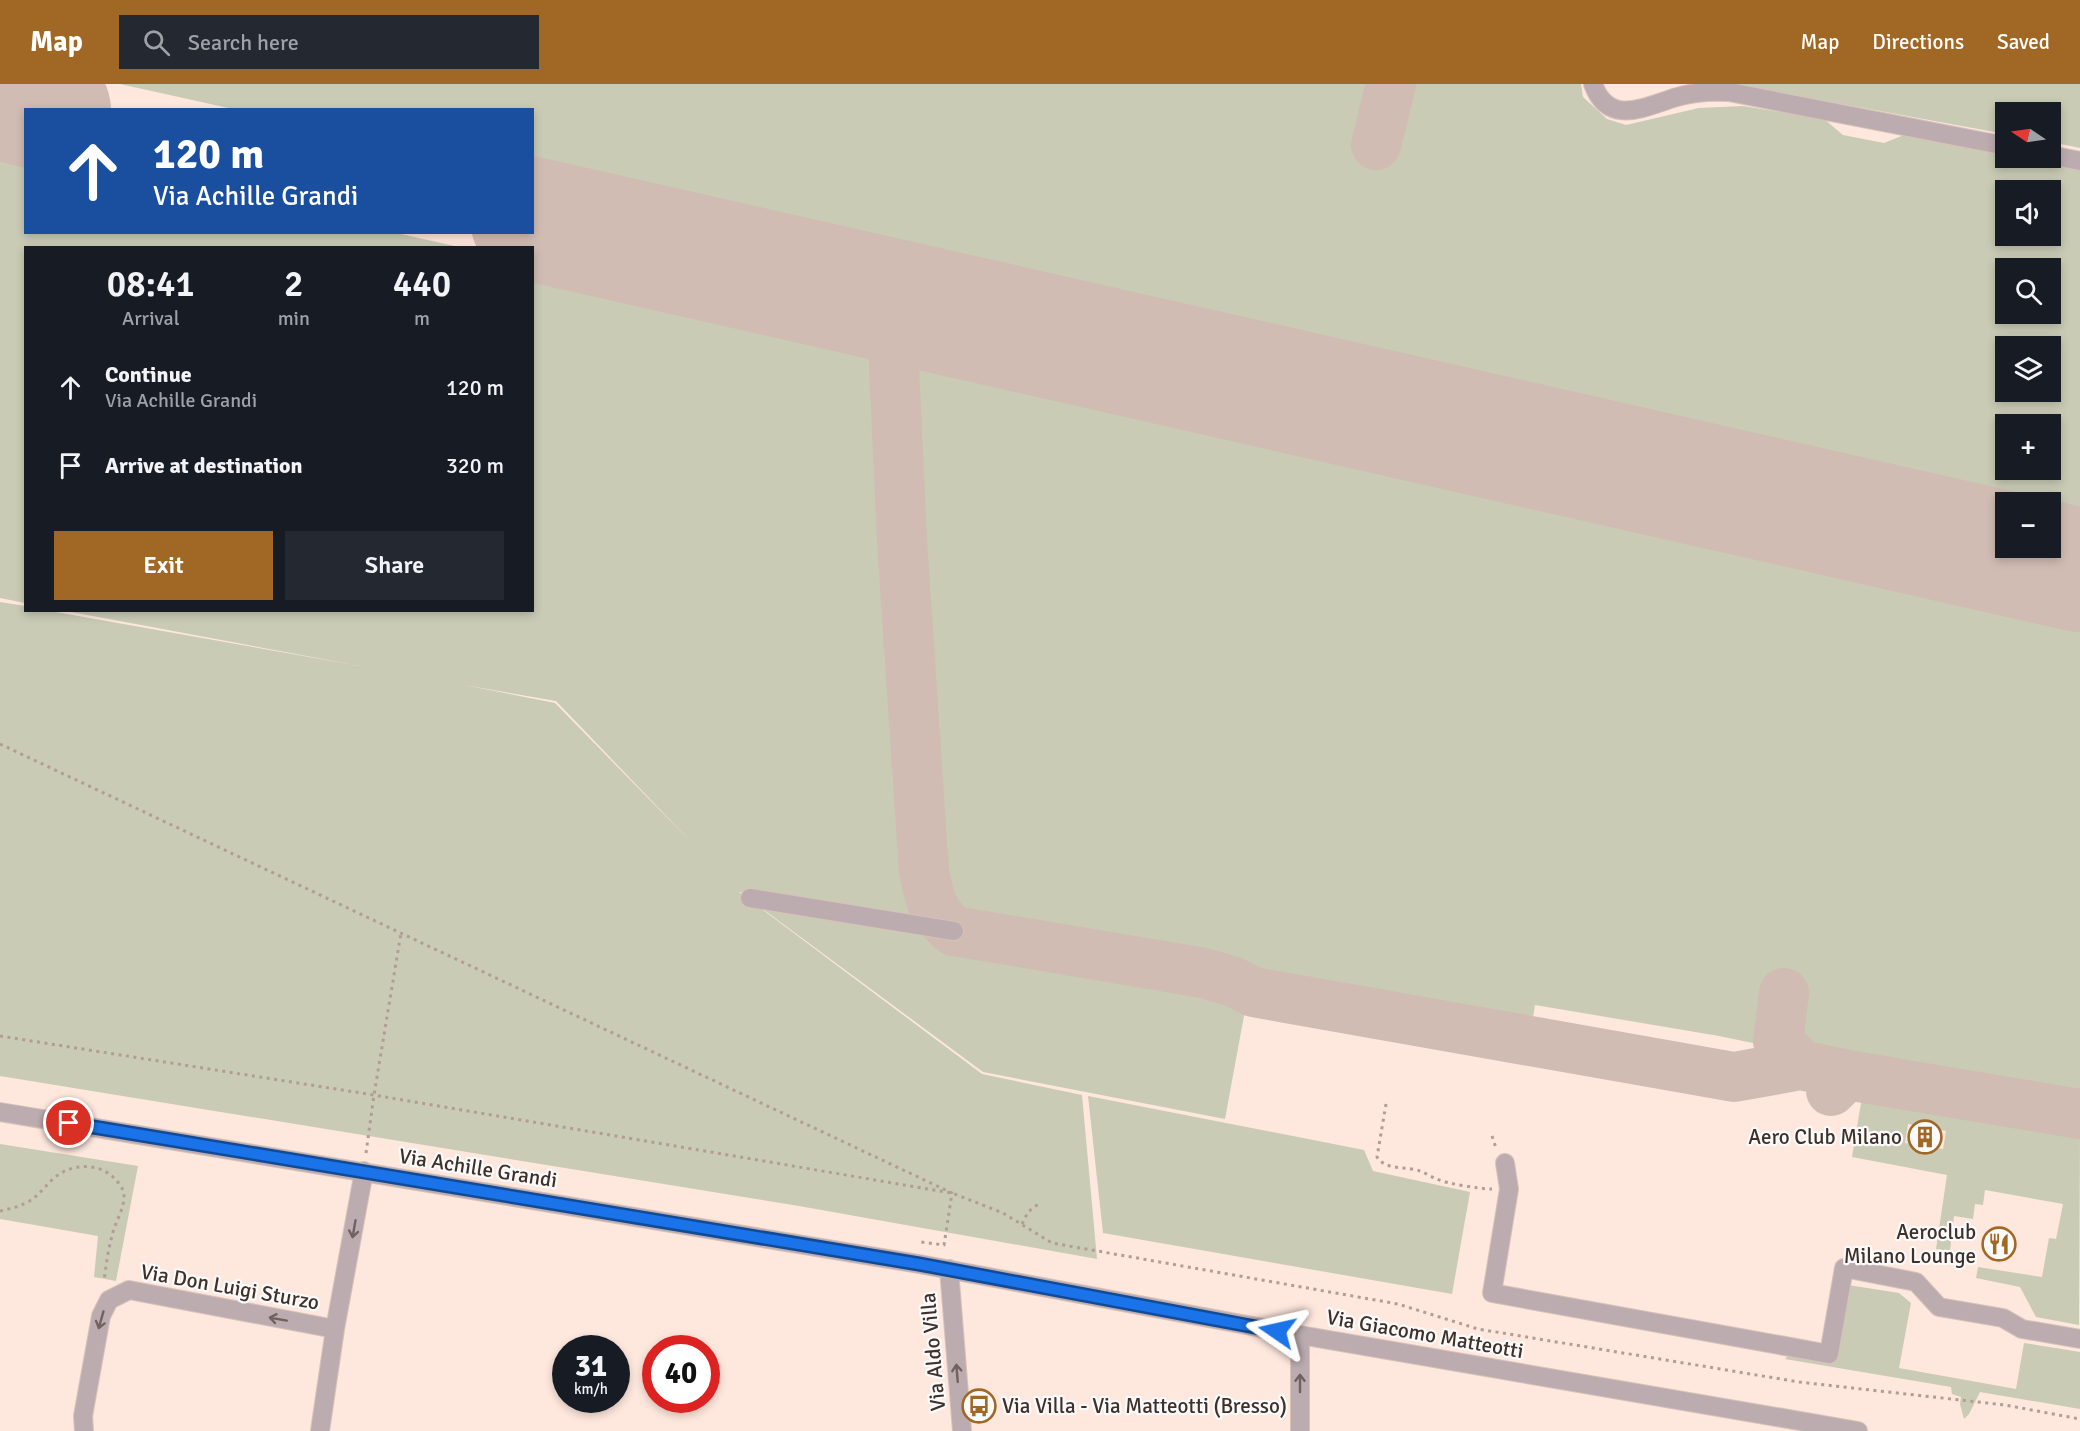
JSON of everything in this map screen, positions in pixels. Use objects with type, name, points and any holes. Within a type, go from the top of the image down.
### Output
[{"type":"street","points":[[1593,84],[1605,103],[1612,109],[1622,111],[1637,110],[1695,93],[1729,92],[1995,144]]},
{"type":"street","points":[[2061,157],[2080,161]]},
{"type":"street","points":[[750,898],[954,931]]},
{"type":"street","name":"Via Achille Grandi","points":[[0,1112],[949,1269]]},
{"type":"street","points":[[1504,1163],[1509,1189],[1492,1293],[1829,1354],[1844,1268],[1916,1282],[1939,1307],[2003,1318],[2022,1329],[2080,1339]]},
{"type":"street","name":"Via Don Luigi Sturzo","points":[[320,1431],[364,1171]]},
{"type":"street","name":"Via Giacomo Matteotti","points":[[949,1269],[1786,1425],[1858,1431]]},
{"type":"street","name":"Via Aldo Villa","points":[[949,1269],[962,1431]]},
{"type":"street","name":"Via Don Luigi Sturzo","points":[[109,1300],[129,1290],[336,1329]]},
{"type":"street","points":[[84,1431],[83,1416],[101,1316],[109,1300]]},
{"type":"street","points":[[1300,1335],[1300,1431]]},
{"type":"path","points":[[0,744],[952,1193],[1003,1213],[1052,1243],[1398,1304],[1478,1329],[1799,1382],[2005,1405],[2080,1419]]},
{"type":"path","points":[[376,1154],[365,1152],[401,933]]},
{"type":"path","points":[[0,1036],[374,1095],[952,1193]]},
{"type":"path","points":[[1386,1104],[1377,1157],[1384,1165],[1420,1171],[1435,1179],[1469,1185],[1478,1190],[1509,1189]]},
{"type":"path","points":[[0,1210],[12,1209],[27,1202],[40,1193],[55,1177],[67,1170],[82,1166],[96,1168],[110,1174],[124,1194],[122,1208],[112,1236],[105,1279],[104,1289],[109,1300]]},
{"type":"path","points":[[919,1264],[921,1242],[944,1245],[952,1193]]},
{"type":"path","points":[[1022,1224],[1028,1212],[1041,1202]]},
{"type":"green space","points":[[120,84],[1581,84],[1583,97],[1607,119],[1626,125],[1699,108],[1743,106],[1824,119],[1843,135],[1884,143],[1904,135],[1995,152],[1995,168],[2061,168],[2061,165],[2080,168],[2080,526],[2061,521],[2061,492],[1995,492],[1995,507],[534,177],[534,108],[228,108]]},
{"type":"green space","points":[[1733,84],[2080,84],[2080,148],[2061,144],[2061,102],[1995,102],[1995,132]]},
{"type":"green space","points":[[0,144],[24,149],[24,234],[401,234],[455,246],[24,246],[24,603],[0,598]]},
{"type":"green space","points":[[534,263],[879,341],[915,919],[739,892],[982,1074],[1082,1095],[1097,1259],[799,1206],[0,1076],[0,602],[24,606],[24,612],[56,612],[360,666],[71,612],[534,612]],"holes":[[[464,685],[556,701],[695,846],[555,703]]]},
{"type":"green space","points":[[911,349],[2080,615],[2080,1092],[1773,1040],[1772,1047],[1535,1005],[1532,1024],[1259,973],[957,922],[943,905],[928,820],[904,440],[913,439]]},
{"type":"green space","points":[[756,904],[1248,994],[1225,1119],[983,1072]]},
{"type":"green space","points":[[1088,1096],[1364,1150],[1373,1171],[1470,1192],[1452,1294],[1103,1233]]},
{"type":"green space","points":[[1862,1097],[2080,1134],[2079,1325],[2036,1317],[2020,1287],[1976,1278],[1978,1267],[2042,1277],[2049,1238],[2056,1239],[2063,1204],[1985,1190],[1983,1205],[1975,1204],[1973,1219],[1954,1216],[1950,1251],[1936,1249],[1947,1175],[1852,1157]],"holes":[[[1908,1124],[1946,1131],[1943,1149],[1905,1143]]]},
{"type":"green space","points":[[0,1144],[138,1166],[116,1281],[94,1277],[98,1236],[0,1219]]},
{"type":"green space","points":[[1848,1285],[1899,1293],[1911,1303],[1899,1368],[2016,1389],[2024,1343],[2080,1352],[2080,1409],[1980,1392],[1964,1419],[1960,1404],[1961,1397],[1952,1394],[1951,1387],[1785,1359],[1791,1353],[1834,1360]]},
{"type":"taxiway","points":[[1376,145],[1391,84]]},
{"type":"taxiway","points":[[891,300],[902,540],[924,872],[936,911],[954,931],[1204,973],[1234,982],[1253,992],[1734,1077],[1801,1065],[1847,1075]]},
{"type":"taxiway","points":[[1784,993],[1778,1041],[1801,1065]]},
{"type":"taxiway","points":[[1831,1091],[1847,1075],[2080,1114]]},
{"type":"runway","points":[[0,98],[41,108]]},
{"type":"runway","points":[[534,219],[2080,570]]},
{"type":"place","name":"Aero Club Milano","points":[[1925,1137]]},
{"type":"place","name":"Aeroclub Milano Lounge","points":[[1999,1244]]},
{"type":"place","name":"Via Villa - Via Matteotti (Bresso)","points":[[979,1406]]},
{"type":"route","points":[[69,1123],[919,1264],[1277,1331]]}]
